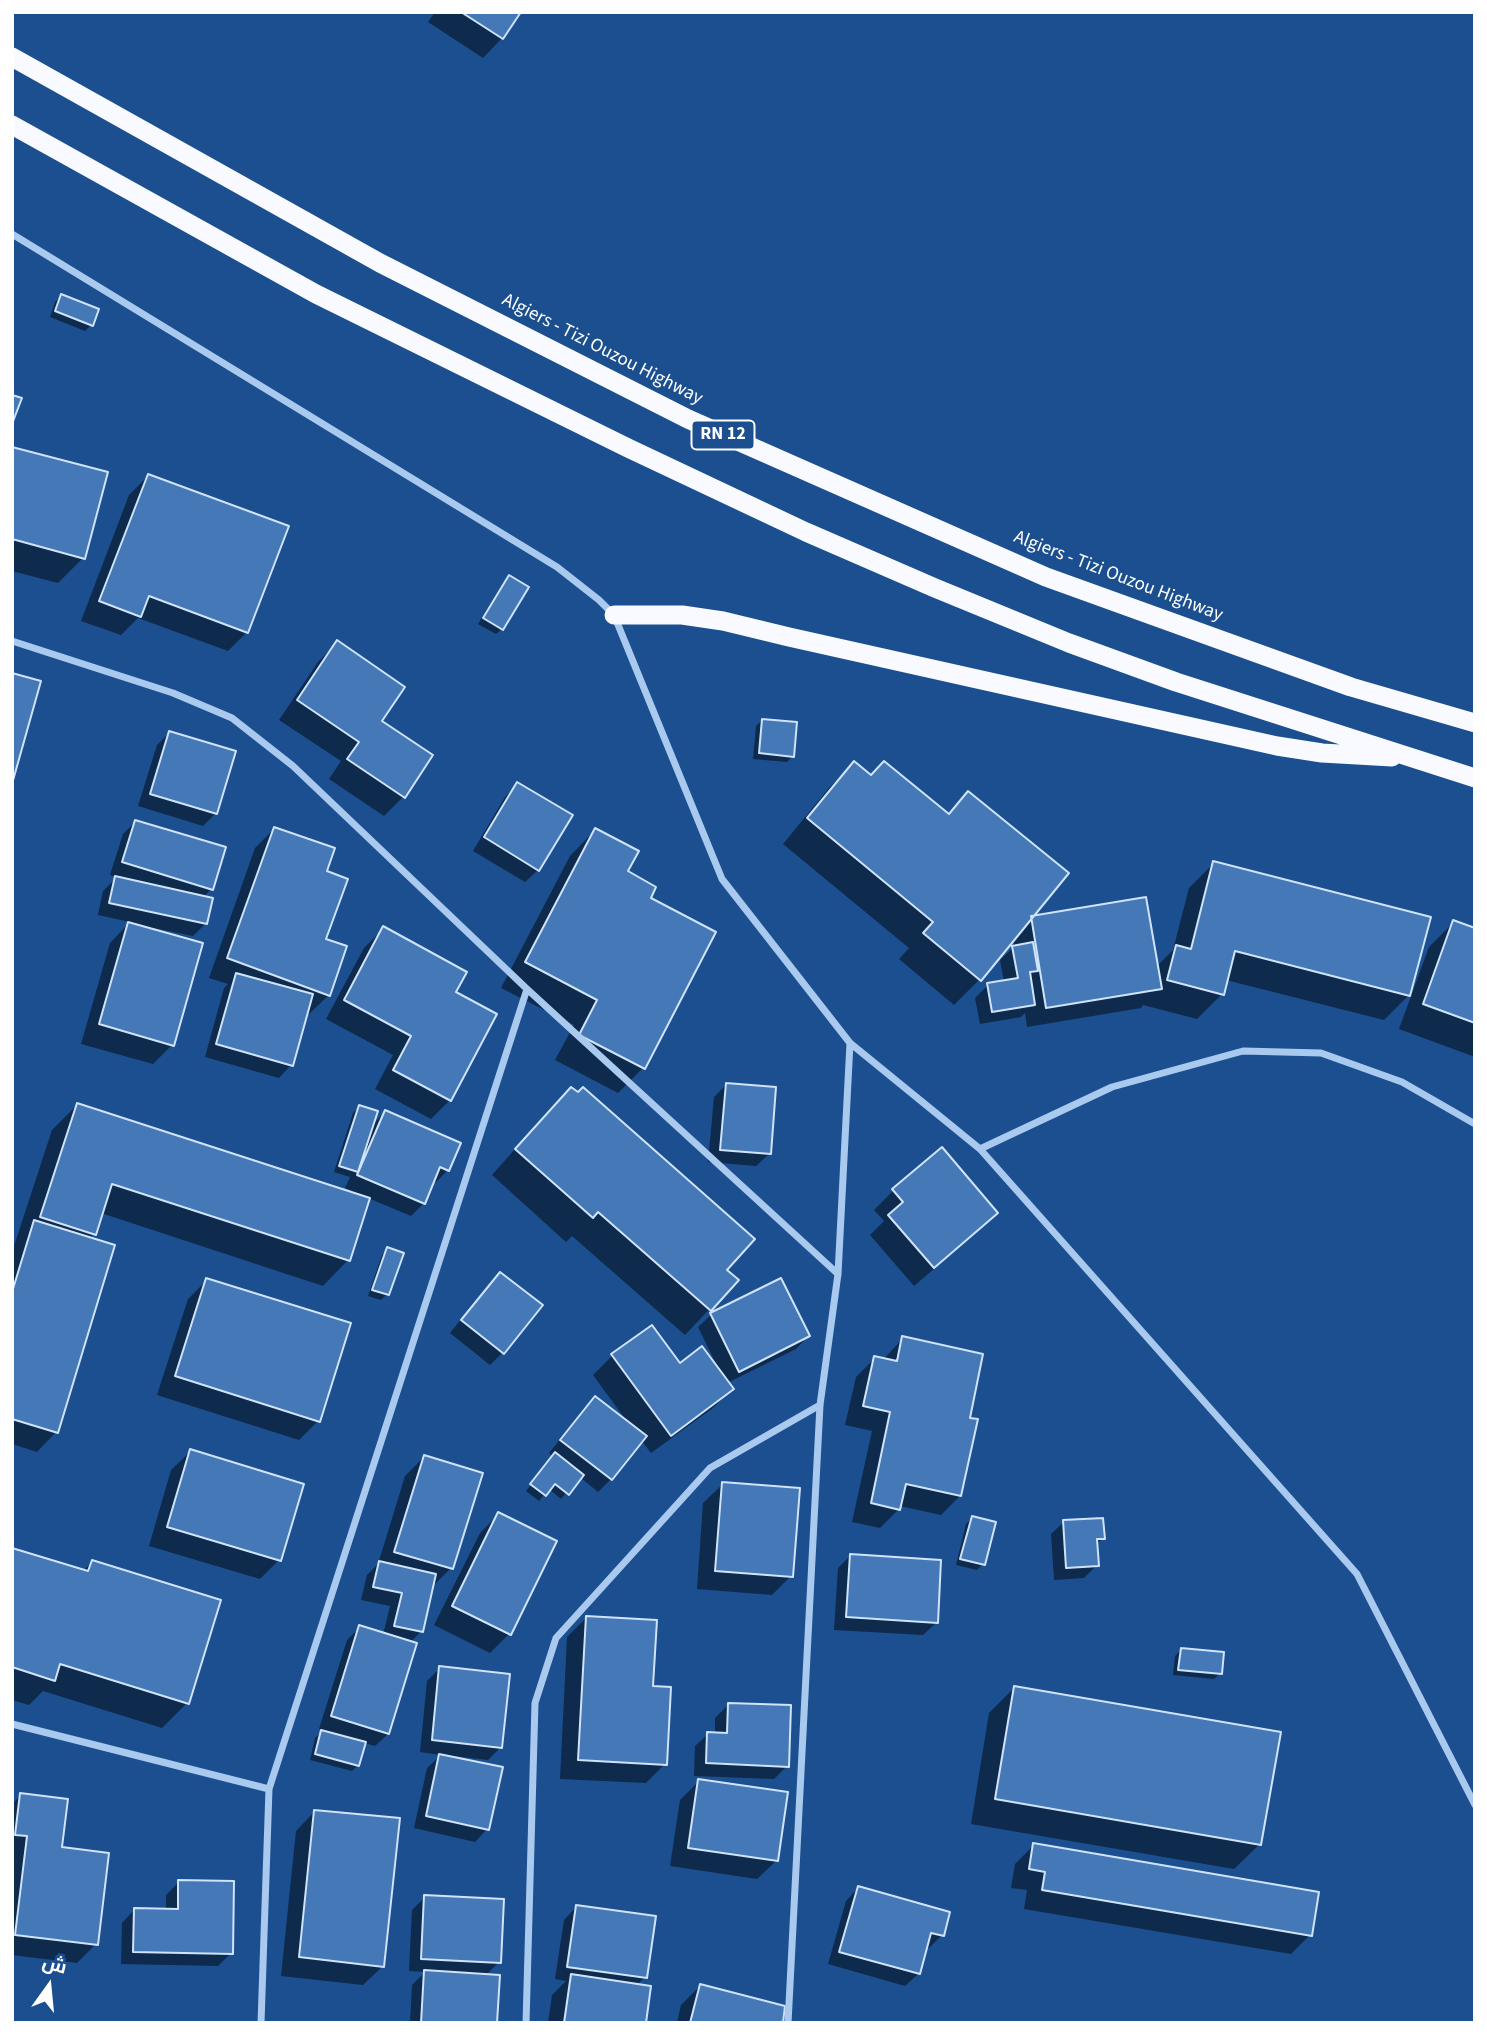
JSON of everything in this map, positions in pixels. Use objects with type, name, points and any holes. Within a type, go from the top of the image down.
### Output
[{"type":"highway","name":"Algiers - Tizi Ouzou Highway","points":[[12,57],[380,263],[688,419],[1045,577],[1351,687],[1475,723]]},
{"type":"highway","name":"RN 12","points":[[12,125],[316,294],[628,448],[806,532],[935,589],[1069,643],[1176,682],[1475,778]]},
{"type":"highway","points":[[614,615],[682,615],[723,621],[1278,746],[1322,753],[1415,758]]},
{"type":"street","points":[[12,234],[557,567],[614,615],[722,879],[850,1043],[980,1149],[1357,1574],[1475,1805]]},
{"type":"street","points":[[12,641],[173,693],[233,719],[293,766],[527,989],[838,1274]]},
{"type":"street","points":[[261,2023],[269,1789],[527,989]]},
{"type":"street","points":[[788,2023],[820,1405],[838,1274],[850,1043]]},
{"type":"street","points":[[980,1149],[1112,1087],[1243,1051],[1321,1053],[1402,1082],[1475,1124]]},
{"type":"street","points":[[526,2023],[535,1703],[556,1638],[710,1468],[820,1405]]},
{"type":"street","points":[[12,1724],[269,1789]]},
{"type":"building","points":[[461,12],[521,12],[503,39]]},
{"type":"building","points":[[61,294],[99,309],[93,326],[55,311]]},
{"type":"building","points":[[12,395],[22,398],[12,424]]},
{"type":"building","points":[[12,447],[108,472],[85,559],[12,539]]},
{"type":"building","points":[[148,474],[289,526],[248,633],[149,596],[141,617],[99,601]]},
{"type":"building","points":[[509,575],[529,587],[503,630],[483,618]]},
{"type":"building","points":[[337,640],[405,687],[382,721],[433,755],[405,798],[347,759],[359,742],[297,700]]},
{"type":"building","points":[[12,673],[41,681],[12,784]]},
{"type":"building","points":[[762,719],[797,722],[794,757],[759,753]]},
{"type":"building","points":[[169,731],[236,751],[217,814],[150,794]]},
{"type":"building","points":[[854,761],[871,775],[884,761],[949,814],[968,791],[1069,873],[981,981],[923,933],[933,922],[807,818]]},
{"type":"building","points":[[517,782],[573,815],[539,871],[484,837]]},
{"type":"building","points":[[135,820],[226,847],[213,890],[122,862]]},
{"type":"building","points":[[274,827],[335,848],[327,871],[348,879],[326,939],[347,946],[330,996],[227,958]]},
{"type":"building","points":[[595,828],[639,851],[628,871],[656,887],[651,898],[716,932],[645,1069],[579,1035],[597,1000],[525,962]]},
{"type":"building","points":[[1213,861],[1431,917],[1410,996],[1235,951],[1224,995],[1167,980],[1176,945],[1191,949]]},
{"type":"building","points":[[115,876],[213,898],[207,924],[109,903]]},
{"type":"building","points":[[1146,897],[1162,989],[1046,1008],[1031,916]]},
{"type":"building","points":[[1453,920],[1475,928],[1475,1023],[1423,1004]]},
{"type":"building","points":[[128,922],[203,943],[174,1046],[99,1024]]},
{"type":"building","points":[[383,926],[467,972],[456,992],[497,1014],[451,1101],[393,1070],[411,1036],[344,1000]]},
{"type":"building","points":[[1033,942],[1038,971],[1030,972],[1035,1005],[992,1012],[987,983],[1018,978],[1012,946]]},
{"type":"building","points":[[236,973],[313,994],[293,1066],[216,1044]]},
{"type":"building","points":[[726,1083],[776,1087],[771,1154],[720,1150]]},
{"type":"building","points":[[571,1087],[578,1092],[583,1087],[755,1239],[727,1270],[739,1280],[711,1311],[598,1212],[593,1218],[515,1149]]},
{"type":"building","points":[[77,1103],[370,1198],[350,1261],[112,1184],[96,1235],[40,1217]]},
{"type":"building","points":[[359,1105],[378,1111],[358,1172],[339,1166]]},
{"type":"building","points":[[385,1110],[461,1143],[449,1171],[440,1167],[425,1204],[357,1175]]},
{"type":"building","points":[[942,1147],[998,1213],[934,1268],[888,1215],[903,1202],[892,1189]]},
{"type":"building","points":[[34,1220],[115,1245],[58,1433],[12,1419],[12,1292]]},
{"type":"building","points":[[387,1247],[404,1253],[389,1295],[372,1290]]},
{"type":"building","points":[[500,1272],[543,1305],[504,1354],[461,1320]]},
{"type":"building","points":[[206,1278],[351,1323],[320,1422],[175,1376]]},
{"type":"building","points":[[781,1278],[810,1336],[739,1372],[710,1313]]},
{"type":"building","points":[[652,1325],[680,1363],[702,1346],[734,1389],[671,1436],[611,1354]]},
{"type":"building","points":[[902,1336],[983,1354],[970,1418],[978,1419],[961,1496],[906,1484],[900,1510],[871,1503],[890,1412],[863,1406],[874,1356],[897,1361]]},
{"type":"building","points":[[595,1396],[647,1436],[612,1480],[560,1440]]},
{"type":"building","points":[[190,1449],[304,1484],[281,1561],[167,1527]]},
{"type":"building","points":[[555,1452],[584,1475],[569,1495],[555,1484],[546,1496],[530,1484]]},
{"type":"building","points":[[424,1455],[483,1473],[453,1569],[394,1552]]},
{"type":"building","points":[[722,1482],[800,1488],[793,1577],[715,1571]]},
{"type":"building","points":[[498,1512],[557,1541],[511,1635],[452,1606]]},
{"type":"building","points":[[972,1516],[996,1522],[985,1565],[960,1559]]},
{"type":"building","points":[[1103,1518],[1105,1539],[1097,1539],[1099,1566],[1066,1568],[1063,1520]]},
{"type":"building","points":[[12,1548],[88,1571],[92,1560],[221,1600],[189,1704],[60,1664],[55,1681],[12,1667]]},
{"type":"building","points":[[850,1554],[941,1560],[938,1623],[846,1617]]},
{"type":"building","points":[[379,1561],[436,1574],[423,1632],[394,1626],[402,1593],[373,1587]]},
{"type":"building","points":[[586,1616],[657,1620],[653,1686],[671,1687],[667,1765],[578,1760]]},
{"type":"building","points":[[359,1625],[417,1643],[389,1734],[331,1716]]},
{"type":"building","points":[[1181,1648],[1224,1652],[1222,1674],[1178,1670]]},
{"type":"building","points":[[439,1666],[510,1674],[502,1748],[432,1740]]},
{"type":"building","points":[[1014,1686],[1281,1732],[1261,1845],[995,1799]]},
{"type":"building","points":[[728,1703],[791,1705],[789,1767],[706,1763],[707,1732],[727,1733]]},
{"type":"building","points":[[321,1730],[366,1742],[359,1766],[315,1754]]},
{"type":"building","points":[[439,1754],[503,1767],[489,1830],[426,1816]]},
{"type":"building","points":[[698,1779],[788,1792],[778,1861],[688,1848]]},
{"type":"building","points":[[20,1793],[68,1799],[62,1847],[109,1853],[98,1945],[15,1935],[27,1836],[15,1835]]},
{"type":"building","points":[[314,1810],[400,1818],[384,1967],[299,1957]]},
{"type":"building","points":[[1033,1843],[1319,1892],[1312,1936],[1042,1890],[1045,1872],[1029,1869]]},
{"type":"building","points":[[178,1880],[234,1881],[233,1954],[133,1952],[134,1908],[178,1909]]},
{"type":"building","points":[[858,1886],[950,1912],[944,1936],[931,1933],[920,1974],[839,1952]]},
{"type":"building","points":[[424,1895],[504,1899],[501,1963],[421,1959]]},
{"type":"building","points":[[576,1905],[656,1916],[647,1978],[567,1967]]},
{"type":"building","points":[[424,1970],[500,1975],[497,2023],[421,2023]]},
{"type":"building","points":[[571,1974],[651,1986],[646,2023],[564,2023]]},
{"type":"building","points":[[700,1984],[785,2006],[783,2023],[690,2023]]}]
